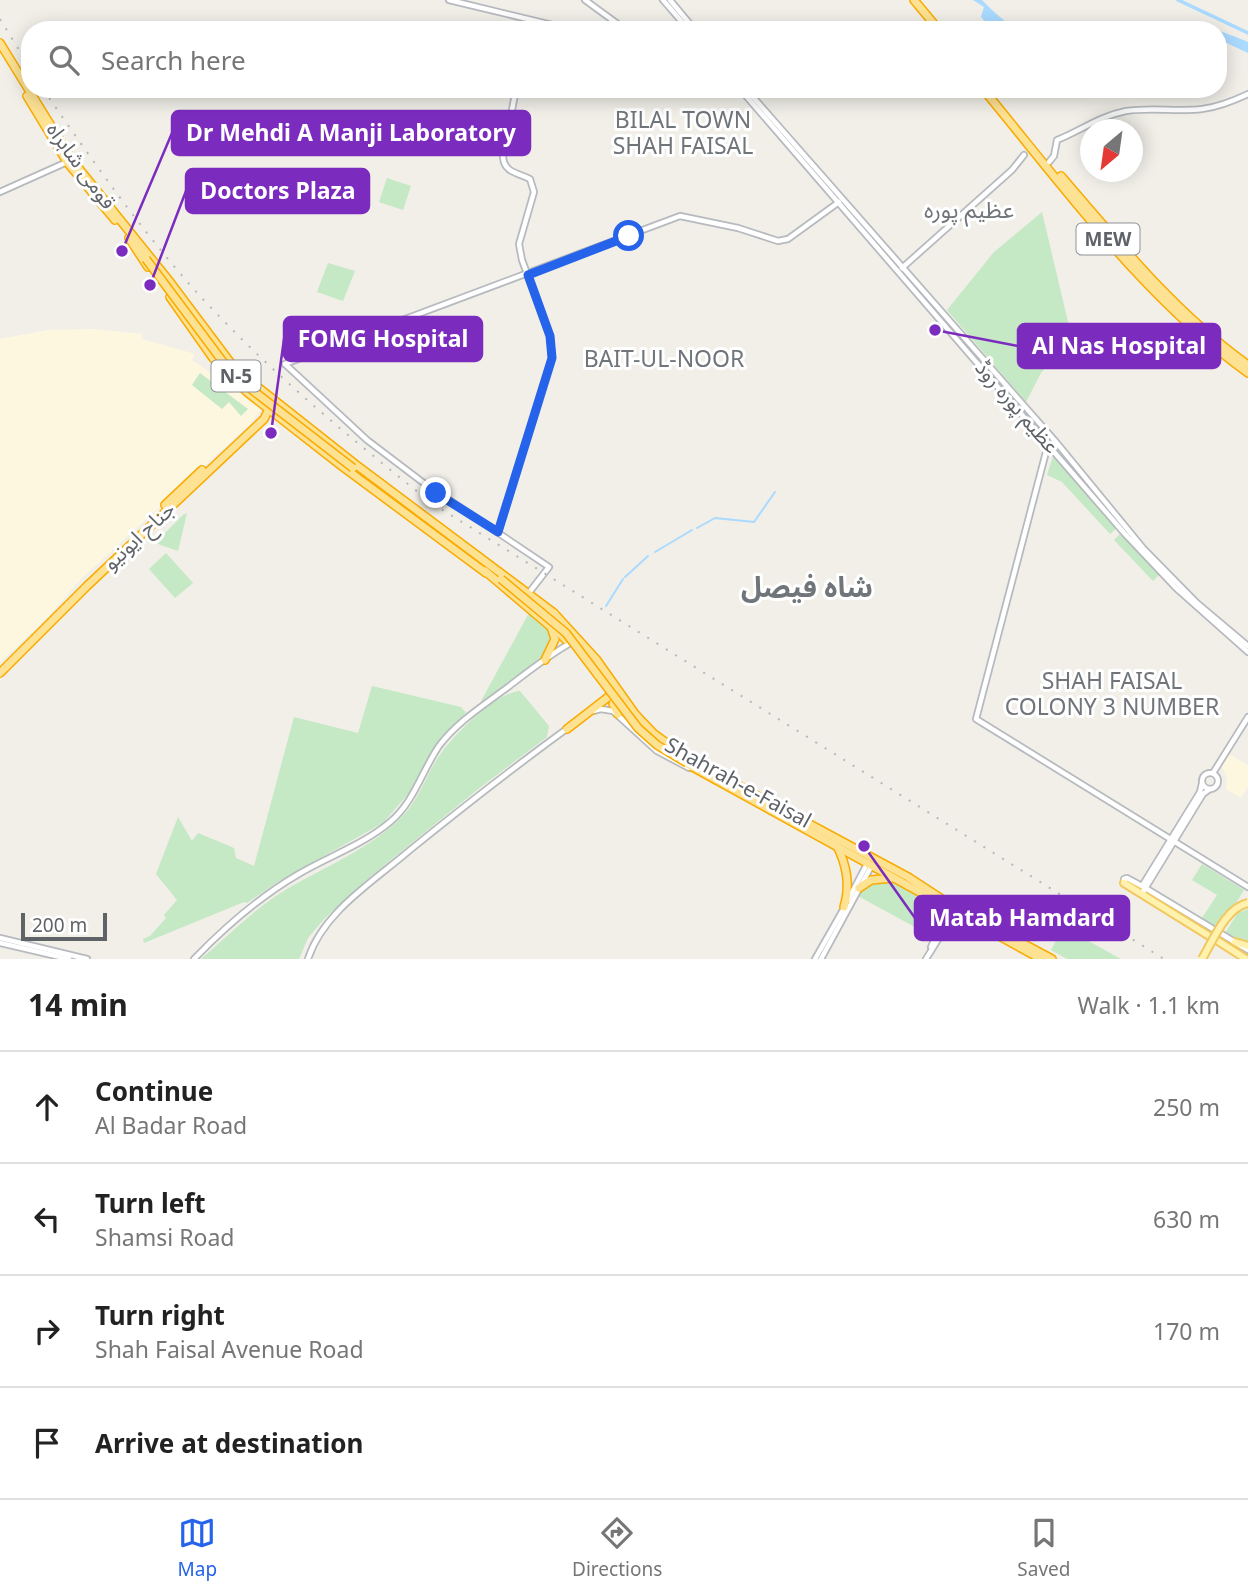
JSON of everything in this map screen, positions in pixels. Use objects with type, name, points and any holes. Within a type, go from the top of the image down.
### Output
[{"type":"highway","points":[[908,0],[926,21]]},
{"type":"highway","points":[[914,0],[932,21]]},
{"type":"highway","name":"قومی شاہراہ","points":[[0,43],[20,75]]},
{"type":"highway","name":"قومی شاہراہ","points":[[0,51],[21,86]]},
{"type":"highway","name":"قومی شاہراہ","points":[[28,98],[66,161],[130,237],[229,370],[354,466]]},
{"type":"highway","name":"قومی شاہراہ","points":[[34,98],[72,160],[170,282],[223,354]]},
{"type":"highway","points":[[36,98],[37,103]]},
{"type":"highway","name":"MEW","points":[[991,98],[1156,294],[1222,354],[1248,373]]},
{"type":"highway","name":"MEW","points":[[996,98],[1160,290],[1248,365]]},
{"type":"highway","points":[[130,237],[138,254],[214,359],[233,380],[570,640],[572,634],[554,614]]},
{"type":"highway","points":[[214,359],[216,354],[223,354]]},
{"type":"highway","name":"N-5","points":[[223,354],[236,370],[354,466]]},
{"type":"highway","points":[[268,397],[270,410]]},
{"type":"highway","name":"جناح ایونیو","points":[[0,673],[262,415],[263,404]]},
{"type":"highway","name":"جناح ایونیو","points":[[0,668],[217,460],[264,419],[270,410]]},
{"type":"highway","points":[[285,422],[292,415]]},
{"type":"highway","name":"Shahrah-e-Faisal","points":[[354,466],[566,633],[613,698],[638,728],[657,745],[703,773],[954,910]]},
{"type":"highway","name":"Shahrah-e-Faisal","points":[[354,466],[554,614],[584,645],[646,727],[687,758],[896,871],[954,910]]},
{"type":"highway","points":[[481,565],[486,573]]},
{"type":"highway","points":[[542,618],[551,627],[555,639],[545,660]]},
{"type":"highway","points":[[584,645],[619,699],[636,720],[646,727]]},
{"type":"highway","points":[[567,729],[610,696],[605,677]]},
{"type":"highway","points":[[618,714],[612,704],[615,699],[619,699]]},
{"type":"highway","points":[[836,844],[849,886],[844,907]]},
{"type":"highway","points":[[859,888],[870,880],[888,877],[906,883]]},
{"type":"highway","points":[[930,898],[940,914],[942,929],[958,925],[982,927]]},
{"type":"highway","points":[[954,910],[1025,950],[1047,958],[1061,959]]},
{"type":"highway","points":[[954,910],[1047,958]]},
{"type":"main road","points":[[449,0],[534,21]]},
{"type":"main road","points":[[585,0],[614,21]]},
{"type":"main road","points":[[663,0],[681,21]]},
{"type":"main road","points":[[670,0],[682,21]]},
{"type":"main road","points":[[1049,162],[1054,156],[1056,140],[1097,120],[1140,109],[1200,109],[1226,104],[1248,94]]},
{"type":"main road","points":[[498,532],[552,358],[550,336],[519,244],[534,192],[533,185],[530,179],[507,169],[503,158],[514,98]]},
{"type":"main road","name":"عظیم پورہ روڈ","points":[[748,98],[1176,588],[1248,652]]},
{"type":"main road","name":"عظیم پورہ روڈ","points":[[754,98],[1056,442],[1142,549],[1248,646]]},
{"type":"main road","points":[[902,268],[1012,170],[1024,155]]},
{"type":"main road","points":[[0,191],[66,161]]},
{"type":"main road","points":[[528,594],[549,567],[436,493],[373,445],[285,364],[680,216],[738,228],[778,241],[788,239],[839,202]]},
{"type":"main road","points":[[1051,447],[1046,452],[1028,514],[976,719],[1248,887]]},
{"type":"main road","points":[[194,959],[226,926],[271,891],[375,834],[393,820],[417,788],[440,746],[458,725],[574,641],[584,645]]},
{"type":"main road","points":[[308,959],[319,935],[340,911],[445,822],[594,710],[607,709],[618,714],[657,751],[678,764],[703,773]]},
{"type":"main road","points":[[1213,773],[1248,717]]},
{"type":"main road","points":[[1142,889],[1200,792],[1203,775],[1213,773],[1218,783],[1203,794],[1172,840]]},
{"type":"main road","points":[[1202,783],[1210,789]]},
{"type":"main road","points":[[818,959],[859,888],[870,863]]},
{"type":"main road","points":[[818,959],[870,863]]},
{"type":"main road","points":[[1124,883],[1142,889],[1248,948]]},
{"type":"main road","points":[[1124,883],[1247,958]]},
{"type":"main road","points":[[1142,889],[1247,958]]},
{"type":"main road","points":[[1204,959],[1233,910],[1248,904]]},
{"type":"main road","points":[[928,957],[954,910]]},
{"type":"main road","points":[[0,940],[69,959]]},
{"type":"main road","points":[[0,940],[87,959]]},
{"type":"shaded area","points":[[95,329],[142,334],[142,339],[195,354],[192,360],[256,404],[260,411],[250,424],[82,578],[44,621],[0,662],[0,339],[48,330]]},
{"type":"shaded area","points":[[1229,754],[1248,765],[1248,787],[1241,798],[1226,789],[1227,777],[1222,767]]},
{"type":"green space","points":[[387,178],[411,186],[403,210],[379,202]]},
{"type":"green space","points":[[1042,212],[1069,326],[1074,334],[1041,373],[1026,402],[947,310],[994,252]]},
{"type":"green space","points":[[328,263],[355,271],[343,301],[317,292]]},
{"type":"green space","points":[[200,373],[248,409],[241,416],[229,402],[222,409],[192,385]]},
{"type":"green space","points":[[1053,456],[1117,528],[1110,534],[1062,482],[1047,475]]},
{"type":"green space","points":[[187,513],[178,551],[158,544],[158,540]]},
{"type":"green space","points":[[1120,534],[1159,575],[1153,581],[1114,540]]},
{"type":"green space","points":[[166,553],[193,583],[175,598],[149,569]]},
{"type":"green space","points":[[530,611],[553,635],[544,656],[480,703]]},
{"type":"green space","points":[[372,686],[461,707],[466,713],[435,746],[408,794],[383,823],[276,883],[247,903],[144,943],[143,939],[150,936],[166,918],[164,915],[177,900],[156,874],[178,817],[192,841],[198,833],[234,848],[236,858],[254,866],[294,717],[358,733]]},
{"type":"green space","points":[[520,691],[549,726],[547,737],[366,880],[325,918],[308,938],[299,959],[201,959],[269,901],[379,837],[407,811],[448,744],[489,706],[500,698]]},
{"type":"green space","points":[[1202,864],[1244,890],[1220,929],[1202,918],[1217,895],[1192,880]]},
{"type":"green space","points":[[891,880],[928,900],[937,915],[935,938],[858,896],[872,883]]},
{"type":"green space","points":[[1248,909],[1248,944],[1225,933],[1238,913]]},
{"type":"green space","points":[[1063,927],[1121,959],[1067,959],[1051,950]]},
{"type":"water","points":[[973,0],[982,0],[1006,21],[985,21],[981,17],[984,7]]},
{"type":"water","points":[[1227,34],[1248,42],[1248,53],[1227,43]]},
{"type":"waterway","points":[[1178,0],[1223,21]]},
{"type":"waterway","points":[[1227,23],[1248,33]]},
{"type":"waterway","points":[[697,528],[715,518],[754,522],[775,492]]},
{"type":"waterway","points":[[655,552],[692,530]]},
{"type":"waterway","points":[[625,577],[648,556]]},
{"type":"waterway","points":[[606,606],[623,579]]},
{"type":"railway","points":[[0,19],[21,53]]},
{"type":"railway","points":[[49,98],[138,221],[200,296],[255,352],[312,404],[433,504],[1164,959]]},
{"type":"place","name":"Dr Mehdi A Manji Laboratory","points":[[122,251]]},
{"type":"place","name":"Doctors Plaza","points":[[150,285]]},
{"type":"place","name":"Al Nas Hospital","points":[[935,330]]},
{"type":"place","name":"FOMG Hospital","points":[[271,433]]},
{"type":"place","name":"Matab Hamdard","points":[[864,846]]},
{"type":"district","name":"BILAL TOWN SHAH FAISAL","points":[[683,133]]},
{"type":"district","name":"عظیم پورہ","points":[[969,210]]},
{"type":"district","name":"BAIT-UL-NOOR","points":[[664,359]]},
{"type":"district","name":"شاہ فیصل","points":[[807,587]]},
{"type":"district","name":"SHAH FAISAL COLONY 3 NUMBER","points":[[1112,694]]},
{"type":"route","points":[[436,493],[498,532],[552,358],[550,336],[528,275],[629,236]]}]
